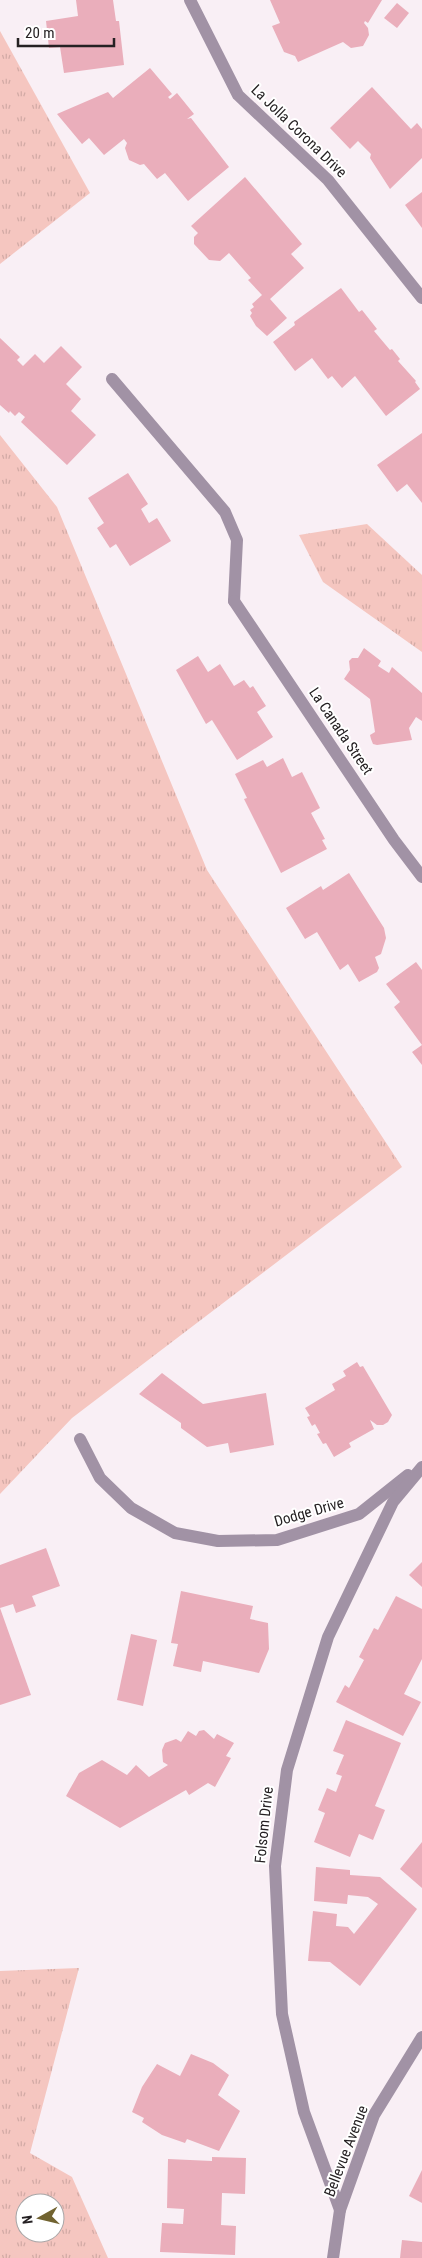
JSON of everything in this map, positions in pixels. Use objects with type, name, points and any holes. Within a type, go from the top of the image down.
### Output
[{"type":"street","name":"La Jolla Corona Drive","points":[[190,0],[238,95],[328,180],[422,298]]},
{"type":"street","name":"La Canada Street","points":[[112,378],[225,512],[237,540],[234,601],[394,840],[422,877]]},
{"type":"street","name":"Dodge Drive","points":[[80,1439],[100,1478],[131,1508],[175,1533],[218,1541],[277,1540],[359,1514],[422,1465]]},
{"type":"street","name":"Folsom Drive","points":[[340,2210],[304,2112],[282,2014],[275,1866],[287,1770],[328,1636],[393,1502],[422,1465]]},
{"type":"street","name":"Bellevue Avenue","points":[[333,2258],[340,2210],[374,2116],[422,2037]]},
{"type":"green space","points":[[0,31],[90,193],[0,264]]},
{"type":"green space","points":[[0,435],[57,507],[207,870],[402,1167],[72,1418],[0,1494]]},
{"type":"green space","points":[[367,524],[422,575],[422,652],[323,582],[299,535]]},
{"type":"green space","points":[[79,1968],[30,2153],[72,2177],[108,2258],[0,2258],[0,1971]]},
{"type":"building","points":[[76,0],[113,0],[116,21],[119,21],[124,65],[64,73],[60,47],[49,48],[46,21],[78,16]]},
{"type":"building","points":[[270,0],[382,0],[368,23],[365,21],[364,23],[368,28],[369,35],[363,46],[351,48],[343,42],[298,62],[295,56],[284,52],[272,26],[280,23]]},
{"type":"building","points":[[397,3],[409,13],[397,28],[384,18]]},
{"type":"building","points":[[150,68],[172,94],[168,97],[170,99],[177,93],[194,114],[187,119],[191,118],[229,167],[188,201],[165,173],[157,179],[144,164],[140,165],[129,160],[125,148],[127,143],[124,139],[104,155],[89,138],[82,144],[57,114],[108,92],[113,98]]},
{"type":"building","points":[[372,87],[411,129],[417,123],[422,129],[422,158],[390,189],[370,158],[371,154],[358,141],[350,149],[330,128]]},
{"type":"building","points":[[245,177],[302,244],[291,254],[304,268],[270,299],[287,318],[267,336],[256,326],[250,316],[252,313],[250,310],[254,307],[252,304],[262,295],[248,280],[251,278],[229,253],[220,261],[209,260],[194,244],[194,237],[198,233],[191,226]]},
{"type":"building","points":[[422,192],[422,228],[405,205]]},
{"type":"building","points":[[341,288],[359,312],[362,310],[377,329],[374,331],[400,359],[398,361],[416,381],[420,389],[386,416],[355,376],[342,388],[332,376],[328,379],[312,358],[295,371],[273,342],[295,325],[294,322]]},
{"type":"building","points":[[0,338],[20,357],[17,360],[23,366],[35,354],[44,363],[61,346],[82,367],[66,384],[81,399],[71,411],[96,435],[67,465],[21,422],[25,417],[19,412],[15,416],[0,405]]},
{"type":"building","points":[[422,433],[422,503],[407,484],[397,492],[377,465]]},
{"type":"building","points":[[128,473],[148,504],[141,509],[149,523],[157,518],[171,541],[130,566],[116,544],[110,548],[97,528],[104,523],[88,498]]},
{"type":"building","points":[[364,648],[381,661],[378,666],[389,673],[392,667],[422,693],[422,721],[416,717],[409,728],[412,740],[373,744],[370,735],[375,732],[370,699],[344,679],[350,670],[349,661],[352,658],[358,658]]},
{"type":"building","points":[[198,656],[208,672],[220,664],[234,686],[244,680],[250,688],[253,686],[266,706],[257,712],[273,737],[237,760],[212,720],[206,724],[176,670]]},
{"type":"building","points":[[283,758],[292,777],[302,772],[320,808],[311,813],[325,839],[322,840],[327,849],[281,873],[244,799],[247,798],[235,774],[263,760],[267,767]]},
{"type":"building","points":[[349,873],[384,928],[386,938],[381,954],[375,957],[379,968],[377,972],[359,982],[348,964],[340,970],[317,932],[305,939],[286,908],[321,886],[323,890]]},
{"type":"building","points":[[416,962],[422,970],[422,1045],[394,1007],[400,1002],[386,984]]},
{"type":"building","points":[[422,1045],[422,1065],[412,1052]]},
{"type":"building","points":[[357,1362],[360,1367],[363,1366],[392,1415],[388,1422],[383,1425],[377,1425],[370,1420],[374,1429],[349,1443],[351,1447],[334,1457],[326,1443],[323,1444],[317,1434],[320,1433],[315,1424],[312,1426],[307,1417],[310,1416],[305,1408],[335,1390],[332,1384],[346,1376],[343,1371]]},
{"type":"building","points":[[162,1373],[203,1404],[266,1393],[274,1445],[230,1453],[228,1443],[207,1447],[181,1428],[181,1423],[139,1394]]},
{"type":"building","points":[[46,1548],[60,1586],[32,1596],[36,1606],[16,1613],[13,1604],[0,1608],[0,1565]]},
{"type":"building","points":[[422,1562],[422,1587],[409,1575]]},
{"type":"building","points":[[181,1591],[253,1606],[250,1619],[268,1623],[269,1649],[259,1673],[203,1661],[201,1672],[173,1666],[178,1644],[171,1643]]},
{"type":"building","points":[[396,1596],[422,1609],[422,1659],[404,1694],[421,1702],[403,1736],[336,1702],[345,1685],[349,1688],[364,1660],[359,1657],[374,1628],[378,1630]]},
{"type":"building","points":[[0,1608],[31,1695],[0,1705]]},
{"type":"building","points":[[131,1634],[157,1640],[143,1706],[117,1700]]},
{"type":"building","points":[[346,1720],[401,1743],[375,1806],[385,1810],[373,1840],[359,1834],[350,1857],[314,1842],[325,1813],[318,1810],[327,1788],[336,1792],[342,1776],[336,1774],[344,1755],[333,1751]]},
{"type":"building","points":[[204,1730],[214,1739],[217,1734],[234,1743],[226,1756],[231,1758],[215,1787],[208,1783],[189,1795],[186,1790],[120,1828],[66,1796],[79,1773],[102,1760],[127,1775],[136,1765],[149,1777],[168,1765],[163,1762],[162,1750],[165,1743],[176,1739],[181,1742],[188,1731],[196,1736],[199,1731]]},
{"type":"building","points":[[422,1842],[422,1888],[400,1869]]},
{"type":"building","points":[[316,1867],[350,1870],[350,1875],[380,1877],[417,1909],[360,1986],[330,1962],[308,1961],[313,1911],[337,1914],[336,1926],[348,1927],[354,1934],[378,1904],[368,1897],[348,1895],[347,1904],[314,1901]]},
{"type":"building","points":[[191,2054],[213,2063],[229,2075],[218,2095],[240,2111],[219,2151],[187,2139],[185,2143],[162,2135],[142,2122],[144,2118],[132,2112],[142,2087],[157,2064],[180,2076]]},
{"type":"building","points":[[212,2157],[246,2158],[245,2194],[222,2193],[221,2225],[236,2226],[235,2255],[160,2252],[162,2223],[183,2224],[184,2209],[167,2208],[168,2159],[212,2161]]},
{"type":"building","points":[[422,2170],[422,2203],[409,2196]]},
{"type":"building","points":[[402,2240],[422,2242],[422,2258],[400,2258]]}]
